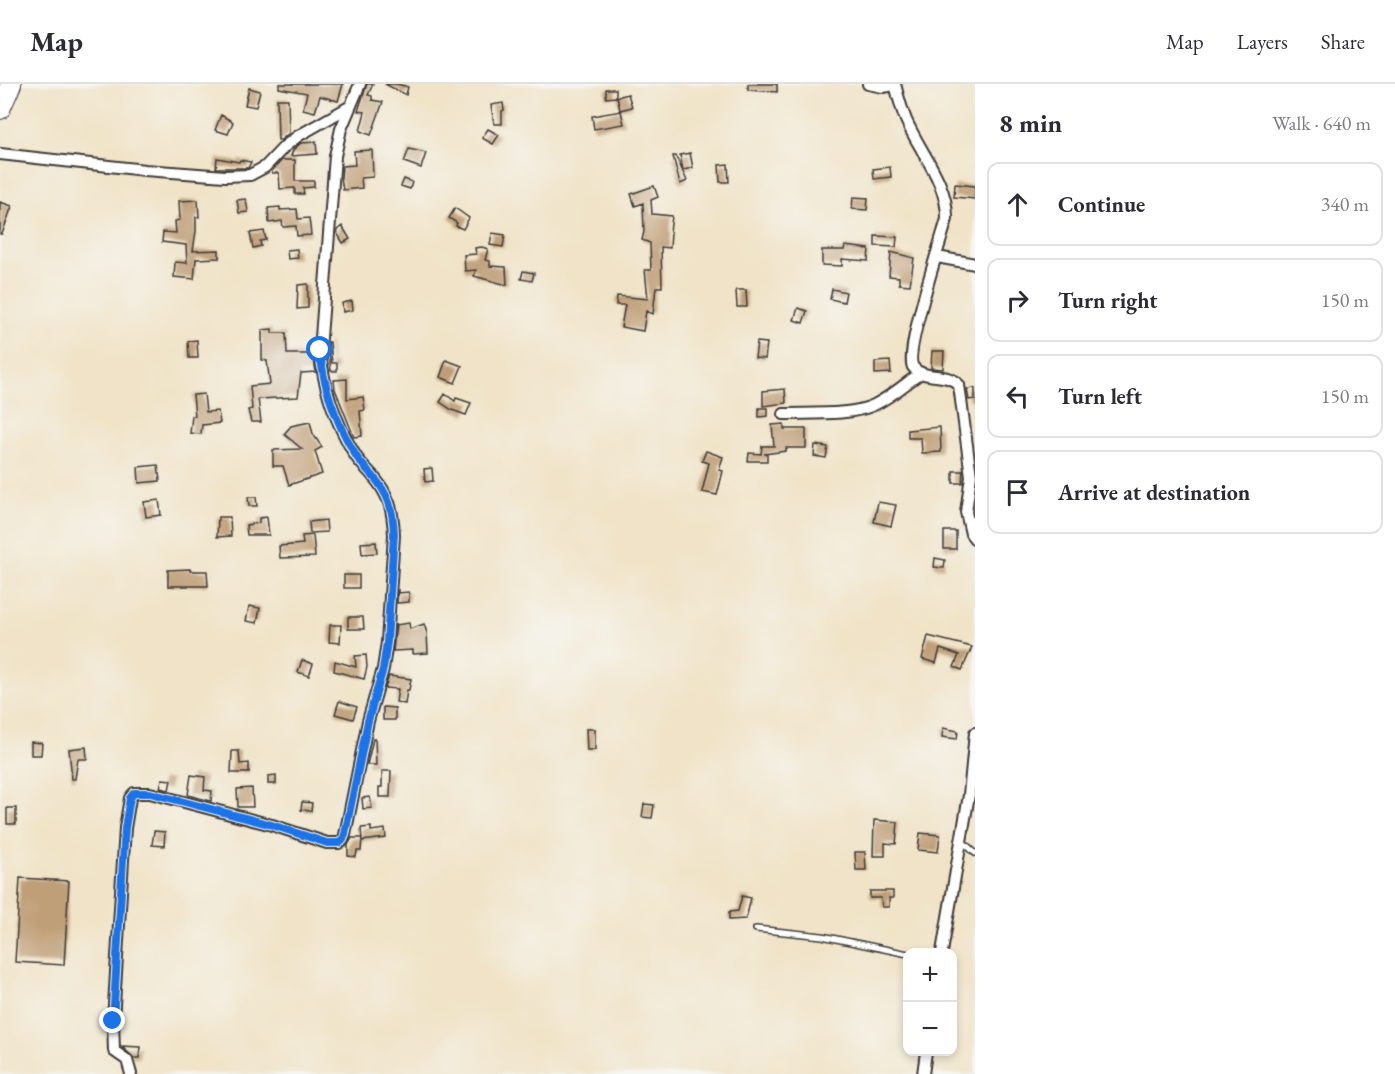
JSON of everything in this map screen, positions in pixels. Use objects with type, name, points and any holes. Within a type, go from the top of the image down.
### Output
[{"type":"highway","points":[[0,109],[11,84]]},
{"type":"street","points":[[131,1074],[127,1060],[114,1050],[113,1030],[124,840],[130,798],[134,793],[150,793],[272,825],[327,843],[339,843],[345,834],[368,721],[383,669],[391,597],[394,517],[387,493],[356,457],[343,431],[324,382],[320,350],[335,156],[341,129],[360,84]]},
{"type":"street","points":[[868,84],[883,87],[895,85],[906,121],[945,198],[946,219],[923,301],[910,361],[914,368],[921,372],[946,376],[954,379],[959,385],[971,476],[966,512],[971,534],[975,539]]},
{"type":"street","points":[[0,154],[146,170],[225,176],[250,175],[265,167],[298,136],[349,107]]},
{"type":"street","points":[[937,257],[975,264]]},
{"type":"street","points":[[784,414],[847,411],[873,405],[891,395],[921,372]]},
{"type":"street","points":[[943,948],[969,795],[975,733]]},
{"type":"street","points":[[923,1074],[925,1056]]},
{"type":"lane","points":[[961,840],[975,853]]},
{"type":"lane","points":[[756,929],[822,936],[903,953]]},
{"type":"building","points":[[279,84],[343,84],[338,101],[320,96],[315,112],[303,109],[307,93],[279,88]]},
{"type":"building","points":[[367,84],[373,84],[368,95],[372,96],[372,100],[383,102],[371,135],[360,131],[365,112],[358,111]]},
{"type":"building","points":[[385,84],[408,87],[406,95]]},
{"type":"building","points":[[748,84],[777,84],[777,92],[748,90]]},
{"type":"building","points":[[249,88],[260,91],[256,107],[245,105]]},
{"type":"building","points":[[606,89],[616,89],[616,97],[606,98]]},
{"type":"building","points":[[628,94],[632,107],[620,110],[617,97]]},
{"type":"building","points":[[277,99],[288,99],[289,133],[281,140],[278,140]]},
{"type":"building","points":[[503,103],[502,124],[494,124],[491,105]]},
{"type":"building","points":[[621,111],[624,124],[594,129],[592,116]]},
{"type":"building","points":[[221,115],[233,122],[228,134],[215,130]]},
{"type":"building","points":[[488,129],[499,135],[493,144],[482,138]]},
{"type":"building","points":[[316,142],[317,154],[291,156],[293,150],[301,143]]},
{"type":"building","points":[[409,149],[426,153],[421,168],[404,162]]},
{"type":"building","points":[[372,150],[373,177],[361,178],[362,188],[343,190],[342,166],[355,165],[354,151]]},
{"type":"building","points":[[690,153],[693,168],[683,170],[680,155]]},
{"type":"building","points":[[673,156],[676,156],[687,181],[680,184]]},
{"type":"building","points":[[217,158],[251,162],[248,168],[216,168]]},
{"type":"building","points":[[282,160],[295,160],[295,181],[314,181],[314,187],[303,188],[304,194],[295,194],[295,188],[280,189],[279,173],[272,173],[272,171]]},
{"type":"building","points":[[728,164],[729,182],[720,182],[719,165]]},
{"type":"building","points":[[890,167],[891,177],[874,179],[873,169]]},
{"type":"building","points":[[404,179],[412,182],[410,189],[401,186]]},
{"type":"building","points":[[955,184],[975,186],[975,199],[954,197]]},
{"type":"building","points":[[654,186],[658,197],[651,200],[652,214],[672,216],[670,248],[661,247],[662,287],[656,287],[653,314],[646,311],[643,331],[621,327],[625,305],[616,305],[617,296],[648,299],[645,270],[651,270],[650,243],[642,240],[643,203],[635,206],[631,194]]},
{"type":"building","points":[[853,197],[868,198],[867,210],[852,209]]},
{"type":"building","points":[[246,199],[248,212],[239,213],[237,200]]},
{"type":"building","points":[[198,200],[199,217],[196,217],[193,251],[219,250],[219,258],[196,259],[194,279],[174,277],[175,262],[187,263],[186,245],[162,242],[163,232],[176,233],[175,221],[180,220],[179,201]]},
{"type":"building","points":[[0,202],[12,206],[2,234],[0,234]]},
{"type":"building","points":[[280,207],[280,210],[297,209],[298,219],[309,218],[311,235],[297,236],[296,226],[283,227],[282,221],[269,223],[268,208]]},
{"type":"building","points":[[455,208],[469,218],[463,229],[456,226],[457,223],[449,218]]},
{"type":"building","points":[[342,226],[350,239],[343,243],[337,233]]},
{"type":"building","points":[[264,231],[266,240],[260,241],[261,246],[253,248],[250,233]]},
{"type":"building","points":[[492,233],[505,235],[503,247],[490,245]]},
{"type":"building","points":[[875,236],[897,237],[896,247],[875,246]]},
{"type":"building","points":[[845,246],[869,249],[868,261],[842,259],[842,266],[822,265],[822,250],[844,250]]},
{"type":"building","points":[[475,248],[488,249],[485,260],[490,261],[490,266],[506,267],[507,285],[474,276],[476,270],[465,271],[464,255],[476,254]]},
{"type":"building","points":[[297,249],[298,258],[288,259],[287,250]]},
{"type":"building","points":[[891,252],[914,258],[910,285],[899,284],[899,277],[889,276]]},
{"type":"building","points":[[523,271],[534,273],[532,281],[521,279]]},
{"type":"building","points":[[308,284],[308,308],[297,309],[298,285]]},
{"type":"building","points":[[832,289],[846,292],[844,302],[830,299]]},
{"type":"building","points":[[736,290],[746,290],[747,307],[737,307]]},
{"type":"building","points":[[352,301],[353,310],[343,312],[342,303]]},
{"type":"building","points":[[798,308],[807,311],[803,323],[794,320]]},
{"type":"building","points":[[272,329],[272,333],[286,333],[287,354],[313,354],[316,372],[301,373],[298,397],[258,399],[261,422],[251,422],[248,410],[252,409],[250,386],[270,384],[267,361],[262,360],[262,330]]},
{"type":"building","points":[[197,340],[198,358],[189,358],[188,341]]},
{"type":"building","points":[[328,342],[330,342],[332,363],[337,363],[337,371],[331,371]]},
{"type":"building","points":[[757,342],[767,343],[765,359],[755,358]]},
{"type":"building","points":[[932,351],[944,351],[943,369],[931,368]]},
{"type":"building","points":[[446,360],[462,366],[455,383],[440,377]]},
{"type":"building","points":[[890,361],[891,373],[875,374],[875,362]]},
{"type":"building","points":[[347,379],[347,399],[363,397],[365,410],[360,411],[362,436],[354,437],[335,389],[334,380]]},
{"type":"building","points":[[975,388],[975,399],[969,400],[967,389]]},
{"type":"building","points":[[785,389],[786,403],[763,406],[763,391]]},
{"type":"building","points":[[204,394],[206,412],[218,411],[220,423],[202,425],[201,434],[190,433],[192,416],[195,416],[193,395]]},
{"type":"building","points":[[445,394],[455,401],[456,398],[471,403],[466,415],[440,402]]},
{"type":"building","points":[[759,408],[768,408],[768,416],[759,417]]},
{"type":"building","points":[[310,422],[313,434],[322,447],[315,451],[322,474],[289,485],[283,466],[273,466],[273,450],[302,449],[284,434],[291,426]]},
{"type":"building","points":[[784,424],[784,429],[806,429],[806,448],[786,448],[786,451],[764,454],[767,454],[767,461],[748,461],[749,453],[761,454],[762,446],[774,446],[772,425]]},
{"type":"building","points":[[940,427],[941,452],[922,453],[921,438],[908,438],[908,430]]},
{"type":"building","points":[[815,445],[828,447],[826,458],[814,456]]},
{"type":"building","points":[[706,451],[723,457],[719,470],[723,471],[717,495],[702,492],[709,463],[702,461]]},
{"type":"building","points":[[158,465],[160,481],[139,483],[138,467]]},
{"type":"building","points":[[432,468],[433,481],[425,482],[424,469]]},
{"type":"building","points":[[953,471],[963,471],[962,483],[953,483]]},
{"type":"building","points":[[248,497],[256,497],[257,506],[249,506]]},
{"type":"building","points":[[159,500],[161,515],[146,517],[144,502]]},
{"type":"building","points":[[878,502],[896,505],[891,526],[874,522]]},
{"type":"building","points":[[218,517],[230,517],[231,536],[217,537]]},
{"type":"building","points":[[267,517],[269,535],[247,535],[246,525],[259,523],[259,518]]},
{"type":"building","points":[[326,520],[327,532],[310,533],[309,522]]},
{"type":"building","points":[[944,531],[956,531],[956,549],[944,549]]},
{"type":"building","points":[[313,535],[315,557],[280,558],[279,546],[303,544],[302,536]]},
{"type":"building","points":[[376,542],[377,553],[362,554],[361,543]]},
{"type":"building","points":[[935,558],[945,560],[944,568],[934,567]]},
{"type":"building","points":[[190,569],[190,571],[207,571],[208,586],[168,586],[168,570]]},
{"type":"building","points":[[344,575],[359,575],[359,588],[344,588]]},
{"type":"building","points":[[398,589],[398,593],[409,592],[409,602],[397,603]]},
{"type":"building","points":[[249,606],[260,608],[257,623],[246,621]]},
{"type":"building","points":[[348,617],[363,617],[364,629],[348,629]]},
{"type":"building","points":[[409,623],[410,629],[424,624],[428,653],[413,654],[413,650],[393,651],[396,625]]},
{"type":"building","points":[[330,625],[341,625],[340,643],[329,642]]},
{"type":"building","points":[[928,636],[972,647],[962,670],[954,667],[959,655],[940,649],[936,663],[922,659]]},
{"type":"building","points":[[366,655],[367,667],[364,679],[334,671],[335,661],[356,667],[355,656]]},
{"type":"building","points":[[302,660],[313,664],[309,676],[298,672]]},
{"type":"building","points":[[389,676],[411,679],[405,704],[396,702],[398,689],[385,688]]},
{"type":"building","points":[[339,701],[357,707],[353,719],[335,714]]},
{"type":"building","points":[[383,707],[395,708],[395,720],[383,720]]},
{"type":"building","points":[[943,728],[958,731],[957,739],[942,737]]},
{"type":"building","points":[[586,729],[595,729],[595,750],[587,750]]},
{"type":"building","points":[[373,739],[375,739],[376,765],[367,765]]},
{"type":"building","points":[[31,742],[42,743],[41,755],[31,755]]},
{"type":"building","points":[[86,747],[87,759],[78,759],[75,779],[72,779],[69,749]]},
{"type":"building","points":[[232,751],[239,751],[240,764],[249,763],[249,773],[231,773]]},
{"type":"building","points":[[382,771],[391,771],[390,797],[379,797],[379,787],[382,787]]},
{"type":"building","points":[[191,775],[205,777],[204,790],[212,791],[211,801],[188,795]]},
{"type":"building","points":[[276,775],[276,784],[268,784],[268,776]]},
{"type":"building","points":[[162,779],[171,780],[169,790],[160,788]]},
{"type":"building","points":[[252,788],[253,807],[238,807],[237,789]]},
{"type":"building","points":[[370,797],[372,808],[363,809],[362,798]]},
{"type":"building","points":[[302,802],[312,803],[311,811],[301,810]]},
{"type":"building","points":[[644,804],[654,805],[652,818],[642,817]]},
{"type":"building","points":[[7,808],[16,808],[16,824],[7,824]]},
{"type":"building","points":[[874,820],[898,822],[896,844],[885,843],[885,856],[873,856]]},
{"type":"building","points":[[371,827],[371,831],[385,829],[386,838],[362,841],[361,828]]},
{"type":"building","points":[[154,831],[165,832],[164,846],[152,845]]},
{"type":"building","points":[[920,833],[940,835],[938,852],[918,850]]},
{"type":"building","points":[[352,838],[362,838],[361,851],[357,851],[356,857],[348,856],[348,845]]},
{"type":"building","points":[[855,852],[865,852],[866,870],[856,870]]},
{"type":"building","points":[[20,878],[69,881],[64,965],[15,962]]},
{"type":"building","points":[[870,891],[893,891],[893,898],[889,898],[889,907],[882,907],[881,898],[870,898]]},
{"type":"building","points":[[742,896],[751,898],[746,919],[729,920],[729,912],[738,911]]},
{"type":"building","points":[[121,1046],[140,1047],[139,1058],[134,1058]]},
{"type":"route","points":[[113,1021],[125,828],[130,798],[134,793],[141,791],[150,793],[272,825],[327,843],[339,843],[345,834],[368,721],[383,669],[391,597],[394,517],[387,493],[356,457],[343,431],[324,382],[320,350]]}]
